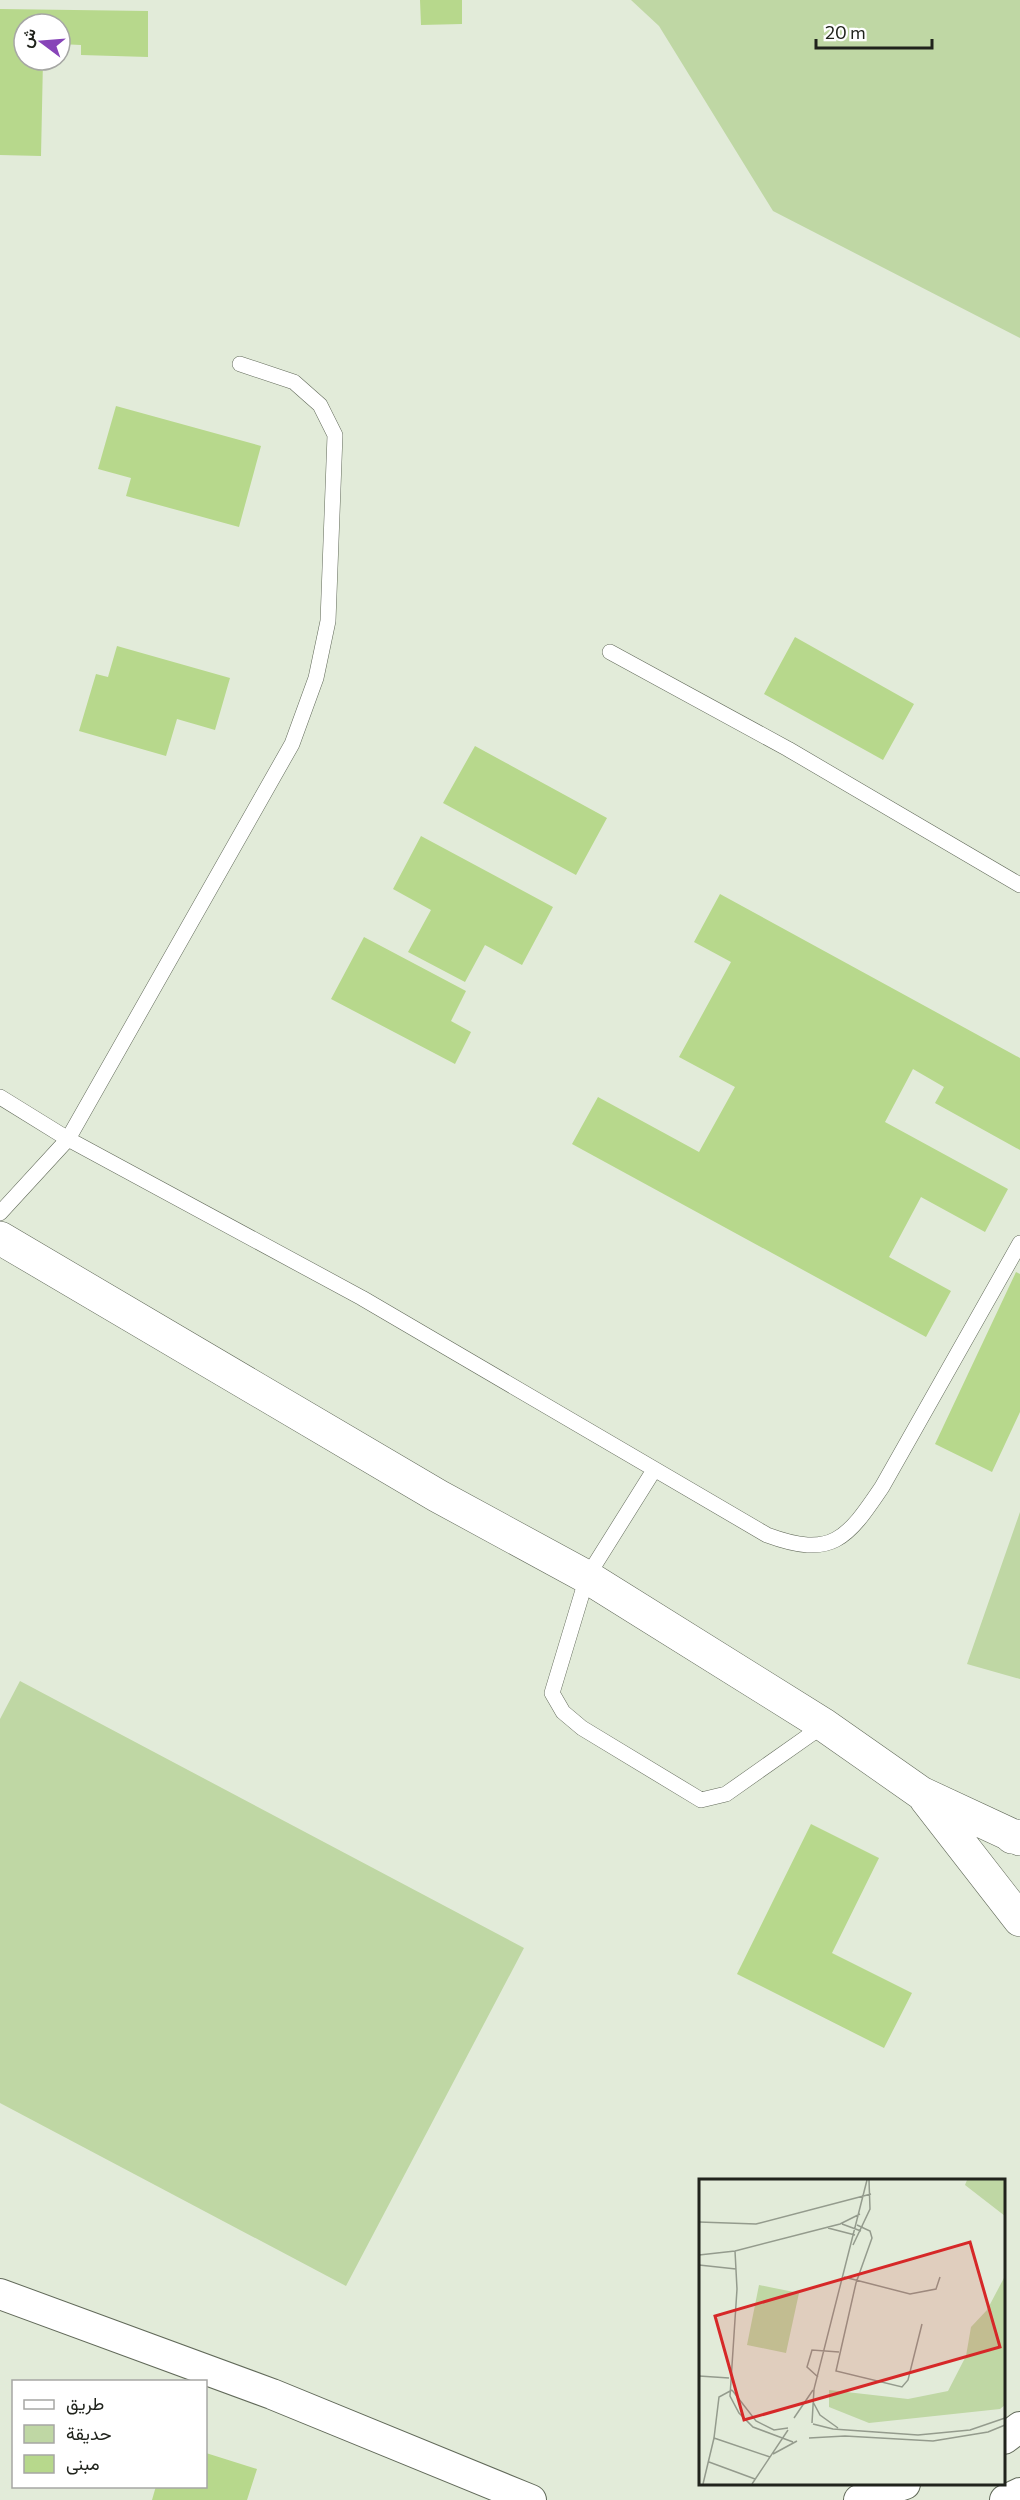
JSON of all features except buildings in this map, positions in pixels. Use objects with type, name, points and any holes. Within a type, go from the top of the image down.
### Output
[{"type":"street","points":[[0,1238],[438,1497],[587,1577],[824,1725],[921,1793],[1017,1837]]},
{"type":"street","points":[[921,1793],[1020,1920]]},
{"type":"street","points":[[0,2294],[273,2394],[531,2500]]},
{"type":"street","points":[[1005,2438],[1020,2427]]},
{"type":"street","points":[[859,2500],[902,2485]]},
{"type":"street","points":[[1005,2500],[1020,2493]]},
{"type":"lane","points":[[0,1213],[68,1139],[292,744],[318,667],[328,621],[335,435],[320,405],[294,382],[240,364]]},
{"type":"lane","points":[[610,652],[788,749],[1020,885]]},
{"type":"lane","points":[[0,1097],[68,1139],[362,1298],[767,1534],[792,1544],[819,1545],[842,1538],[860,1518],[882,1486],[1020,1243]]},
{"type":"lane","points":[[654,1470],[587,1577],[552,1693],[563,1712],[582,1728],[701,1800],[726,1794],[824,1725]]},
{"type":"green space","points":[[631,0],[1020,0],[1020,338],[773,211],[659,26]]},
{"type":"green space","points":[[1020,1512],[1020,1679],[967,1664]]},
{"type":"green space","points":[[20,1681],[524,1948],[346,2286],[0,2103],[0,1719]]}]
